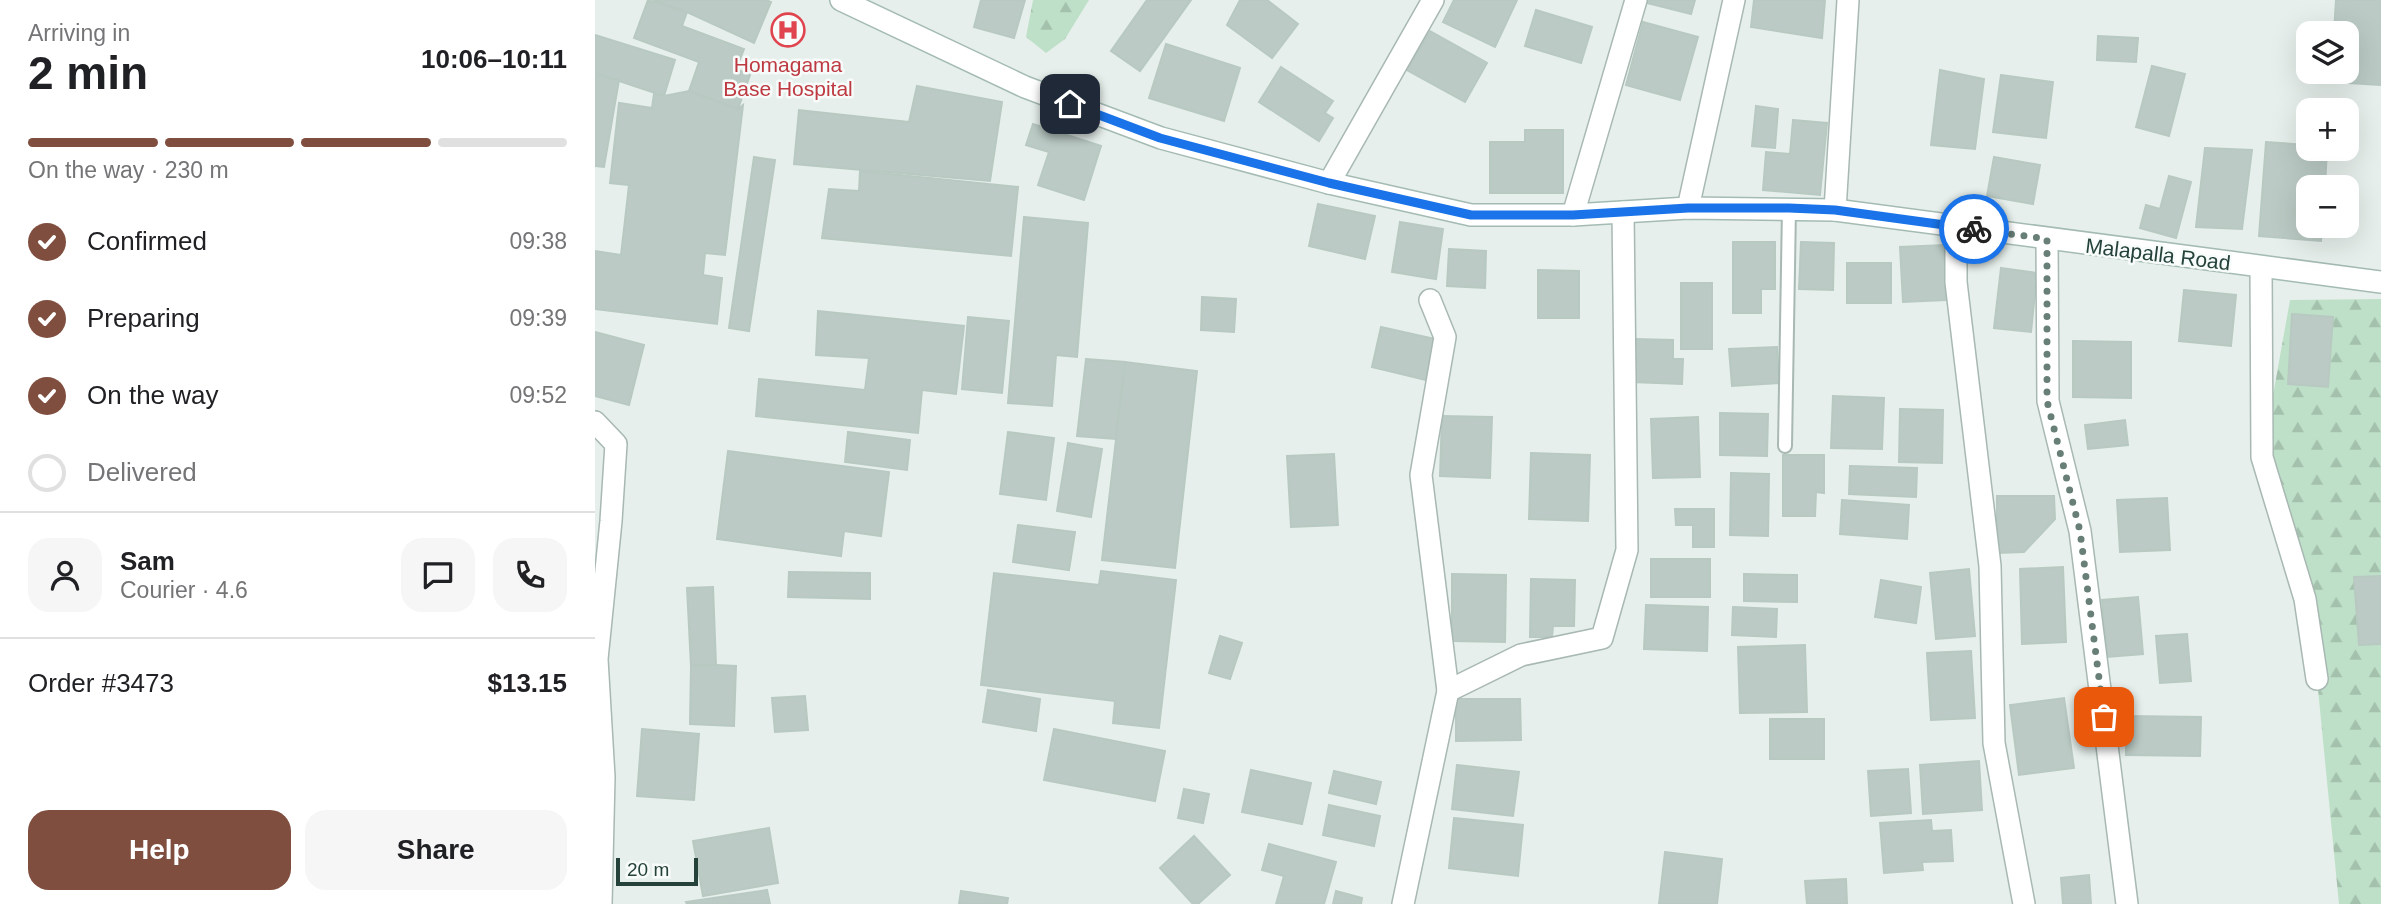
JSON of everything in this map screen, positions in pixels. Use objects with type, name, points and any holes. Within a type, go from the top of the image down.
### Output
[{"type":"street","name":"Malapalla Road","points":[[841,0],[1025,87],[1160,138],[1329,183],[1471,215],[1573,215],[1688,208],[1835,210],[2381,282]]},
{"type":"street","points":[[1329,183],[1433,0]]},
{"type":"street","points":[[1573,215],[1636,0]]},
{"type":"street","points":[[1688,208],[1734,0]]},
{"type":"street","points":[[1835,210],[1848,0]]},
{"type":"street","points":[[1448,691],[1521,655],[1602,638],[1627,550],[1623,212]]},
{"type":"street","points":[[1956,227],[1956,282],[1990,566],[1994,743],[2024,904]]},
{"type":"street","points":[[2047,239],[2047,401],[2080,531],[2127,904]]},
{"type":"street","points":[[2261,267],[2262,457],[2305,599],[2317,679]]},
{"type":"street","points":[[1403,904],[1448,691],[1421,475],[1445,337],[1430,300]]},
{"type":"street","points":[[595,422],[616,444],[611,521],[596,658],[604,777],[601,904]]},
{"type":"lane","points":[[1785,446],[1789,208]]},
{"type":"green space","points":[[1033,0],[1089,0],[1065,39],[1046,53],[1026,37]]},
{"type":"green space","points":[[2381,299],[2381,904],[2339,904],[2317,679],[2262,457],[2290,300]]},
{"type":"building","points":[[648,0],[687,12],[682,26],[744,49],[736,69],[750,75],[738,109],[689,91],[699,62],[634,38]]},
{"type":"building","points":[[653,0],[771,2],[754,43],[687,12]]},
{"type":"building","points":[[981,0],[1025,0],[1014,38],[974,27]]},
{"type":"building","points":[[1147,0],[1191,0],[1140,71],[1111,51]]},
{"type":"building","points":[[1240,0],[1267,0],[1298,24],[1272,58],[1227,25]]},
{"type":"building","points":[[1454,0],[1517,0],[1495,47],[1443,22]]},
{"type":"building","points":[[1643,0],[1695,0],[1691,14]]},
{"type":"building","points":[[1754,0],[1825,0],[1822,38],[1751,27]]},
{"type":"building","points":[[2336,0],[2381,0],[2381,85],[2359,84],[2359,21],[2335,21]]},
{"type":"building","points":[[1536,10],[1592,27],[1581,63],[1525,46]]},
{"type":"building","points":[[1643,22],[1698,37],[1680,100],[1626,85]]},
{"type":"building","points":[[1430,31],[1487,63],[1465,102],[1407,70]]},
{"type":"building","points":[[595,35],[675,60],[664,96],[595,73]]},
{"type":"building","points":[[2098,36],[2138,38],[2136,62],[2097,60]]},
{"type":"building","points":[[1166,44],[1240,68],[1224,121],[1149,98]]},
{"type":"building","points":[[2152,66],[2185,74],[2169,136],[2136,127]]},
{"type":"building","points":[[1281,67],[1333,101],[1325,113],[1333,118],[1319,141],[1259,102]]},
{"type":"building","points":[[1940,70],[1984,79],[1975,149],[1931,145]]},
{"type":"building","points":[[595,75],[619,80],[604,167],[595,166]]},
{"type":"building","points":[[2001,75],[2053,82],[2046,138],[1993,132]]},
{"type":"building","points":[[917,86],[1002,102],[990,181],[794,164],[799,110],[909,122]]},
{"type":"building","points":[[689,91],[738,109],[743,105],[725,255],[705,253],[703,275],[722,278],[717,324],[595,309],[595,251],[621,255],[629,185],[610,183],[619,103],[652,108],[654,94],[664,96]]},
{"type":"building","points":[[1756,106],[1778,109],[1775,148],[1752,146]]},
{"type":"building","points":[[1793,120],[1827,123],[1820,195],[1763,190],[1766,152],[1790,154]]},
{"type":"building","points":[[1033,124],[1101,146],[1084,200],[1038,185],[1049,152],[1026,145]]},
{"type":"building","points":[[1525,130],[1563,130],[1563,193],[1490,193],[1490,142],[1525,142]]},
{"type":"building","points":[[2266,142],[2296,144],[2296,161],[2326,161],[2326,175],[2296,175],[2296,238],[2321,238],[2321,241],[2259,236]]},
{"type":"building","points":[[2205,148],[2252,150],[2242,229],[2196,227]]},
{"type":"building","points":[[754,157],[775,160],[749,331],[729,328]]},
{"type":"building","points":[[1994,157],[2040,165],[2033,204],[1987,196]]},
{"type":"building","points":[[860,171],[1018,187],[1011,256],[822,238],[829,189],[859,191]]},
{"type":"building","points":[[2169,176],[2191,182],[2176,238],[2140,228],[2146,205],[2160,209]]},
{"type":"building","points":[[1318,204],[1375,216],[1365,259],[1309,246]]},
{"type":"building","points":[[1024,217],[1088,223],[1077,357],[1056,355],[1052,406],[1008,403]]},
{"type":"building","points":[[1400,222],[1443,229],[1436,279],[1392,272]]},
{"type":"building","points":[[1733,242],[1775,242],[1775,289],[1761,289],[1761,313],[1733,313]]},
{"type":"building","points":[[1801,242],[1834,243],[1833,290],[1799,289]]},
{"type":"building","points":[[1944,245],[1946,300],[1903,302],[1900,247]]},
{"type":"building","points":[[1449,249],[1486,251],[1485,288],[1447,286]]},
{"type":"building","points":[[1847,263],[1891,263],[1891,303],[1847,303]]},
{"type":"building","points":[[2001,268],[2037,273],[2031,332],[1994,328]]},
{"type":"building","points":[[1538,270],[1579,271],[1579,318],[1538,318]]},
{"type":"building","points":[[1681,283],[1712,283],[1712,349],[1681,349]]},
{"type":"building","points":[[2184,290],[2236,295],[2231,346],[2179,341]]},
{"type":"building","points":[[1202,297],[1236,299],[1234,332],[1201,330]]},
{"type":"building","points":[[818,311],[964,326],[956,394],[922,390],[918,433],[756,416],[759,379],[865,390],[869,358],[816,355]]},
{"type":"building","points":[[2292,314],[2333,317],[2328,387],[2288,384]]},
{"type":"building","points":[[968,317],[1009,321],[1002,393],[962,389]]},
{"type":"building","points":[[1381,327],[1435,339],[1426,380],[1372,367]]},
{"type":"building","points":[[595,332],[644,345],[629,405],[595,396]]},
{"type":"building","points":[[1634,339],[1673,340],[1673,359],[1683,359],[1682,384],[1632,382]]},
{"type":"building","points":[[2073,341],[2131,342],[2131,398],[2073,397]]},
{"type":"building","points":[[1777,347],[1779,383],[1732,386],[1729,349]]},
{"type":"building","points":[[1086,359],[1125,362],[1116,439],[1077,436]]},
{"type":"building","points":[[1125,362],[1197,371],[1175,568],[1102,560]]},
{"type":"building","points":[[1833,396],[1884,398],[1882,449],[1831,448]]},
{"type":"building","points":[[1900,409],[1943,410],[1942,463],[1899,462]]},
{"type":"building","points":[[1720,413],[1768,414],[1767,456],[1720,455]]},
{"type":"building","points":[[1442,416],[1492,417],[1490,478],[1440,476]]},
{"type":"building","points":[[1698,417],[1700,477],[1653,478],[1651,419]]},
{"type":"building","points":[[2125,420],[2128,445],[2088,449],[2085,425]]},
{"type":"building","points":[[848,432],[910,440],[907,470],[845,462]]},
{"type":"building","points":[[1008,432],[1054,438],[1046,500],[1000,494]]},
{"type":"building","points":[[1068,443],[1102,449],[1091,517],[1057,511]]},
{"type":"building","points":[[728,451],[889,472],[881,536],[844,531],[841,556],[717,539]]},
{"type":"building","points":[[1531,453],[1590,455],[1588,521],[1529,519]]},
{"type":"building","points":[[1334,454],[1338,525],[1291,527],[1287,456]]},
{"type":"building","points":[[1783,455],[1824,455],[1824,493],[1816,492],[1815,516],[1783,516]]},
{"type":"building","points":[[1850,466],[1917,468],[1916,497],[1849,494]]},
{"type":"building","points":[[1731,473],[1769,474],[1768,536],[1730,535]]},
{"type":"building","points":[[1997,496],[2054,496],[2055,519],[2024,552],[1997,553]]},
{"type":"building","points":[[2167,498],[2170,550],[2120,552],[2117,500]]},
{"type":"building","points":[[1842,500],[1909,505],[1907,539],[1840,534]]},
{"type":"building","points":[[1675,509],[1714,509],[1714,547],[1693,547],[1693,525],[1676,525]]},
{"type":"building","points":[[1018,525],[1075,532],[1069,570],[1013,562]]},
{"type":"building","points":[[1651,559],[1710,559],[1710,597],[1651,597]]},
{"type":"building","points":[[2063,567],[2066,642],[2022,644],[2020,569]]},
{"type":"building","points":[[1969,569],[1975,636],[1936,639],[1930,573]]},
{"type":"building","points":[[1101,571],[1176,580],[1159,728],[1113,723],[1115,701],[981,685],[994,573],[1099,585]]},
{"type":"building","points":[[789,572],[870,573],[870,599],[788,597]]},
{"type":"building","points":[[1452,574],[1506,575],[1505,642],[1452,641]]},
{"type":"building","points":[[1744,574],[1797,575],[1797,602],[1744,601]]},
{"type":"building","points":[[2381,576],[2381,644],[2359,645],[2354,577]]},
{"type":"building","points":[[1531,579],[1575,580],[1574,626],[1553,626],[1552,637],[1530,637]]},
{"type":"building","points":[[1881,580],[1921,587],[1916,623],[1875,617]]},
{"type":"building","points":[[713,587],[716,665],[691,666],[687,588]]},
{"type":"building","points":[[2138,597],[2143,654],[2107,657],[2102,600]]},
{"type":"building","points":[[1646,605],[1708,607],[1707,651],[1644,649]]},
{"type":"building","points":[[1733,607],[1777,609],[1776,637],[1732,635]]},
{"type":"building","points":[[2187,634],[2191,681],[2160,683],[2156,636]]},
{"type":"building","points":[[1220,636],[1242,643],[1230,679],[1209,673]]},
{"type":"building","points":[[1805,645],[1807,712],[1740,713],[1738,647]]},
{"type":"building","points":[[1971,651],[1975,718],[1931,720],[1927,653]]},
{"type":"building","points":[[691,666],[736,666],[734,726],[690,724]]},
{"type":"building","points":[[988,690],[1040,699],[1036,731],[983,722]]},
{"type":"building","points":[[805,696],[808,730],[775,732],[772,698]]},
{"type":"building","points":[[2064,698],[2074,768],[2019,775],[2010,705]]},
{"type":"building","points":[[1456,699],[1520,699],[1521,740],[1456,741]]},
{"type":"building","points":[[2126,716],[2201,717],[2200,756],[2126,755]]},
{"type":"building","points":[[1770,719],[1824,719],[1824,759],[1770,759]]},
{"type":"building","points":[[642,729],[699,734],[694,800],[637,796]]},
{"type":"building","points":[[1054,729],[1165,751],[1155,801],[1044,780]]},
{"type":"building","points":[[1979,761],[1982,810],[1923,814],[1920,765]]},
{"type":"building","points":[[1457,765],[1519,772],[1513,816],[1452,809]]},
{"type":"building","points":[[1908,769],[1911,813],[1871,816],[1868,771]]},
{"type":"building","points":[[1251,770],[1311,783],[1302,824],[1242,812]]},
{"type":"building","points":[[1334,771],[1381,782],[1376,804],[1329,793]]},
{"type":"building","points":[[1184,789],[1209,794],[1203,823],[1178,818]]},
{"type":"building","points":[[1329,805],[1380,816],[1374,846],[1323,835]]},
{"type":"building","points":[[1454,818],[1523,825],[1518,876],[1449,868]]},
{"type":"building","points":[[1931,820],[1932,831],[1951,830],[1953,861],[1922,862],[1923,870],[1884,873],[1880,823]]},
{"type":"building","points":[[769,828],[778,883],[703,896],[693,841]]},
{"type":"building","points":[[1194,836],[1230,875],[1198,904],[1193,904],[1160,868]]},
{"type":"building","points":[[1269,844],[1336,862],[1324,904],[1276,904],[1284,876],[1262,870]]},
{"type":"building","points":[[1665,852],[1722,859],[1717,904],[1659,904]]},
{"type":"building","points":[[2089,875],[2091,904],[2063,904],[2061,878]]},
{"type":"building","points":[[1846,879],[1847,904],[1807,904],[1805,881]]},
{"type":"building","points":[[767,890],[770,904],[686,902]]},
{"type":"building","points":[[961,891],[1008,898],[1007,904],[959,904]]},
{"type":"building","points":[[1336,891],[1362,898],[1361,904],[1333,904]]},
{"type":"way so far","points":[[1974,229],[2047,239],[2047,401],[2080,531],[2104,717]]},
{"type":"place","name":"Homagama Base Hospital","points":[[788,30]]},
{"type":"route","points":[[1070,104],[1160,138],[1329,183],[1471,215],[1573,215],[1688,208],[1789,208],[1835,210],[1974,229]]}]
